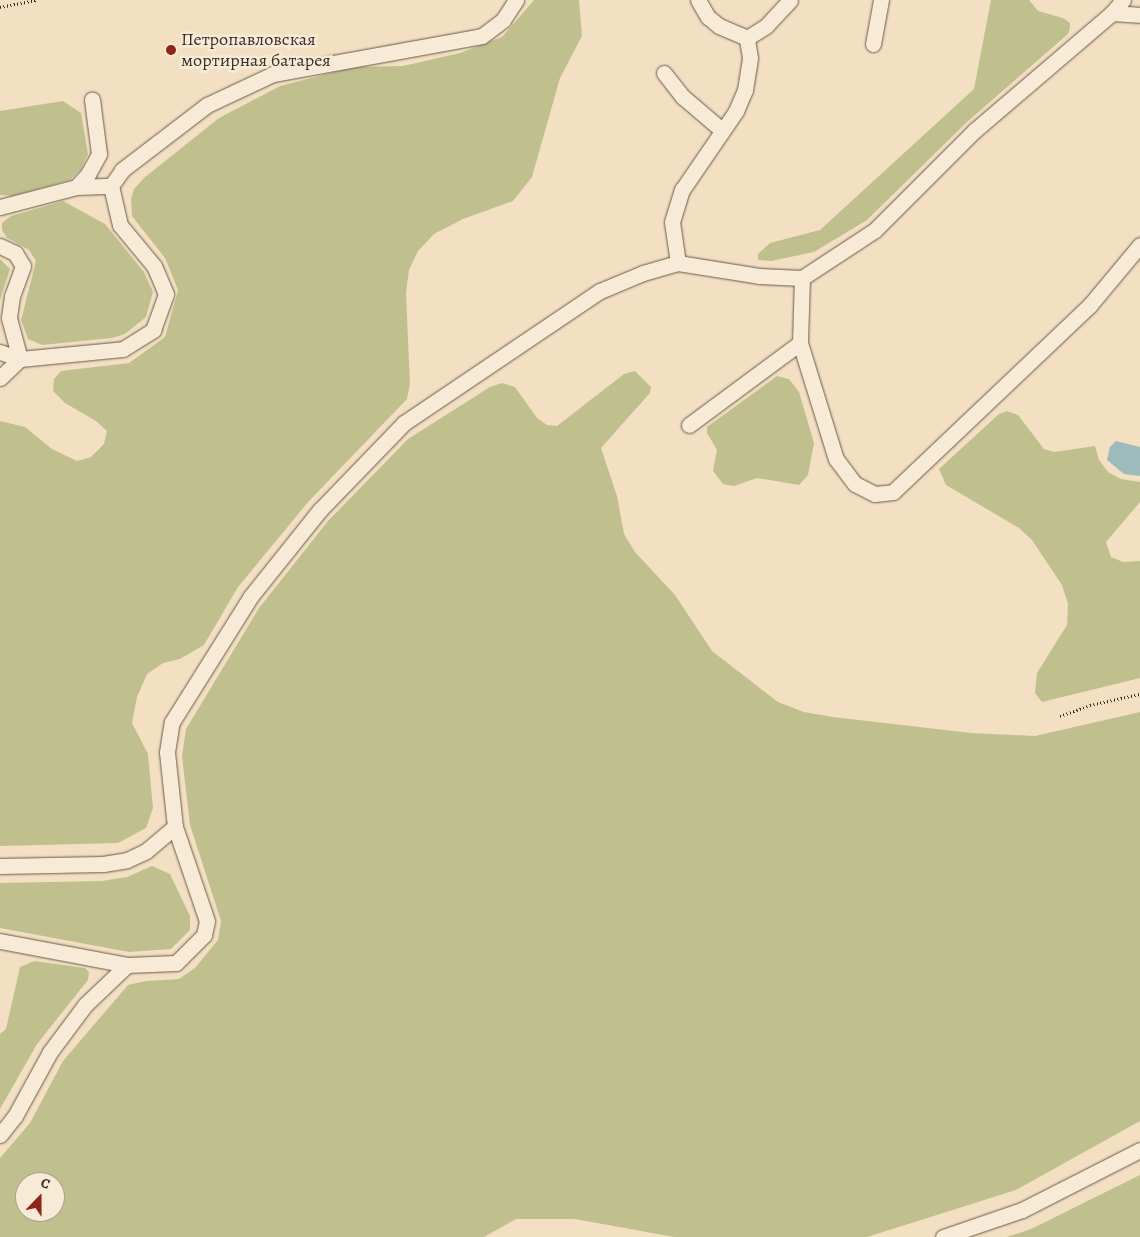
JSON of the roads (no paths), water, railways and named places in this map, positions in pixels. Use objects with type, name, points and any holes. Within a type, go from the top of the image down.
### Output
[{"type":"lane","points":[[0,352],[20,358],[123,349],[153,330],[166,294],[154,266],[120,225],[111,186],[122,170],[207,105],[273,74],[482,36],[504,20],[516,0]]},
{"type":"lane","points":[[698,0],[708,17],[719,26],[747,38]]},
{"type":"lane","points":[[747,38],[772,20],[790,0]]},
{"type":"lane","points":[[873,44],[881,0]]},
{"type":"lane","points":[[0,942],[127,965],[176,963],[204,936],[206,921],[175,827],[167,752],[172,722],[251,596],[320,510],[404,423],[600,291],[678,263],[759,276],[802,278],[875,230],[974,131],[1112,13],[1123,0]]},
{"type":"lane","points":[[1112,13],[1140,15]]},
{"type":"lane","points":[[678,263],[672,222],[682,190],[723,131],[745,90],[750,58],[747,38]]},
{"type":"lane","points":[[664,73],[683,97],[723,131]]},
{"type":"lane","points":[[76,187],[88,174],[99,154],[92,99]]},
{"type":"lane","points":[[0,207],[76,187],[111,186]]},
{"type":"lane","points":[[802,278],[800,343],[836,459],[855,484],[875,494],[894,492],[1090,305],[1140,245]]},
{"type":"lane","points":[[0,246],[15,253],[23,266],[12,296],[9,318],[20,358]]},
{"type":"lane","points":[[689,424],[800,343]]},
{"type":"lane","points":[[0,378],[20,358]]},
{"type":"lane","points":[[0,866],[103,864],[127,860],[146,851],[175,827]]},
{"type":"lane","points":[[0,1135],[15,1116],[50,1052],[85,1005],[127,965]]},
{"type":"lane","points":[[943,1237],[1022,1210],[1140,1150]]},
{"type":"water","points":[[1116,441],[1140,447],[1140,476],[1124,474],[1107,460],[1110,447]]},
{"type":"place","name":"Петропавловская мортирная батарея","points":[[171,50]]}]
